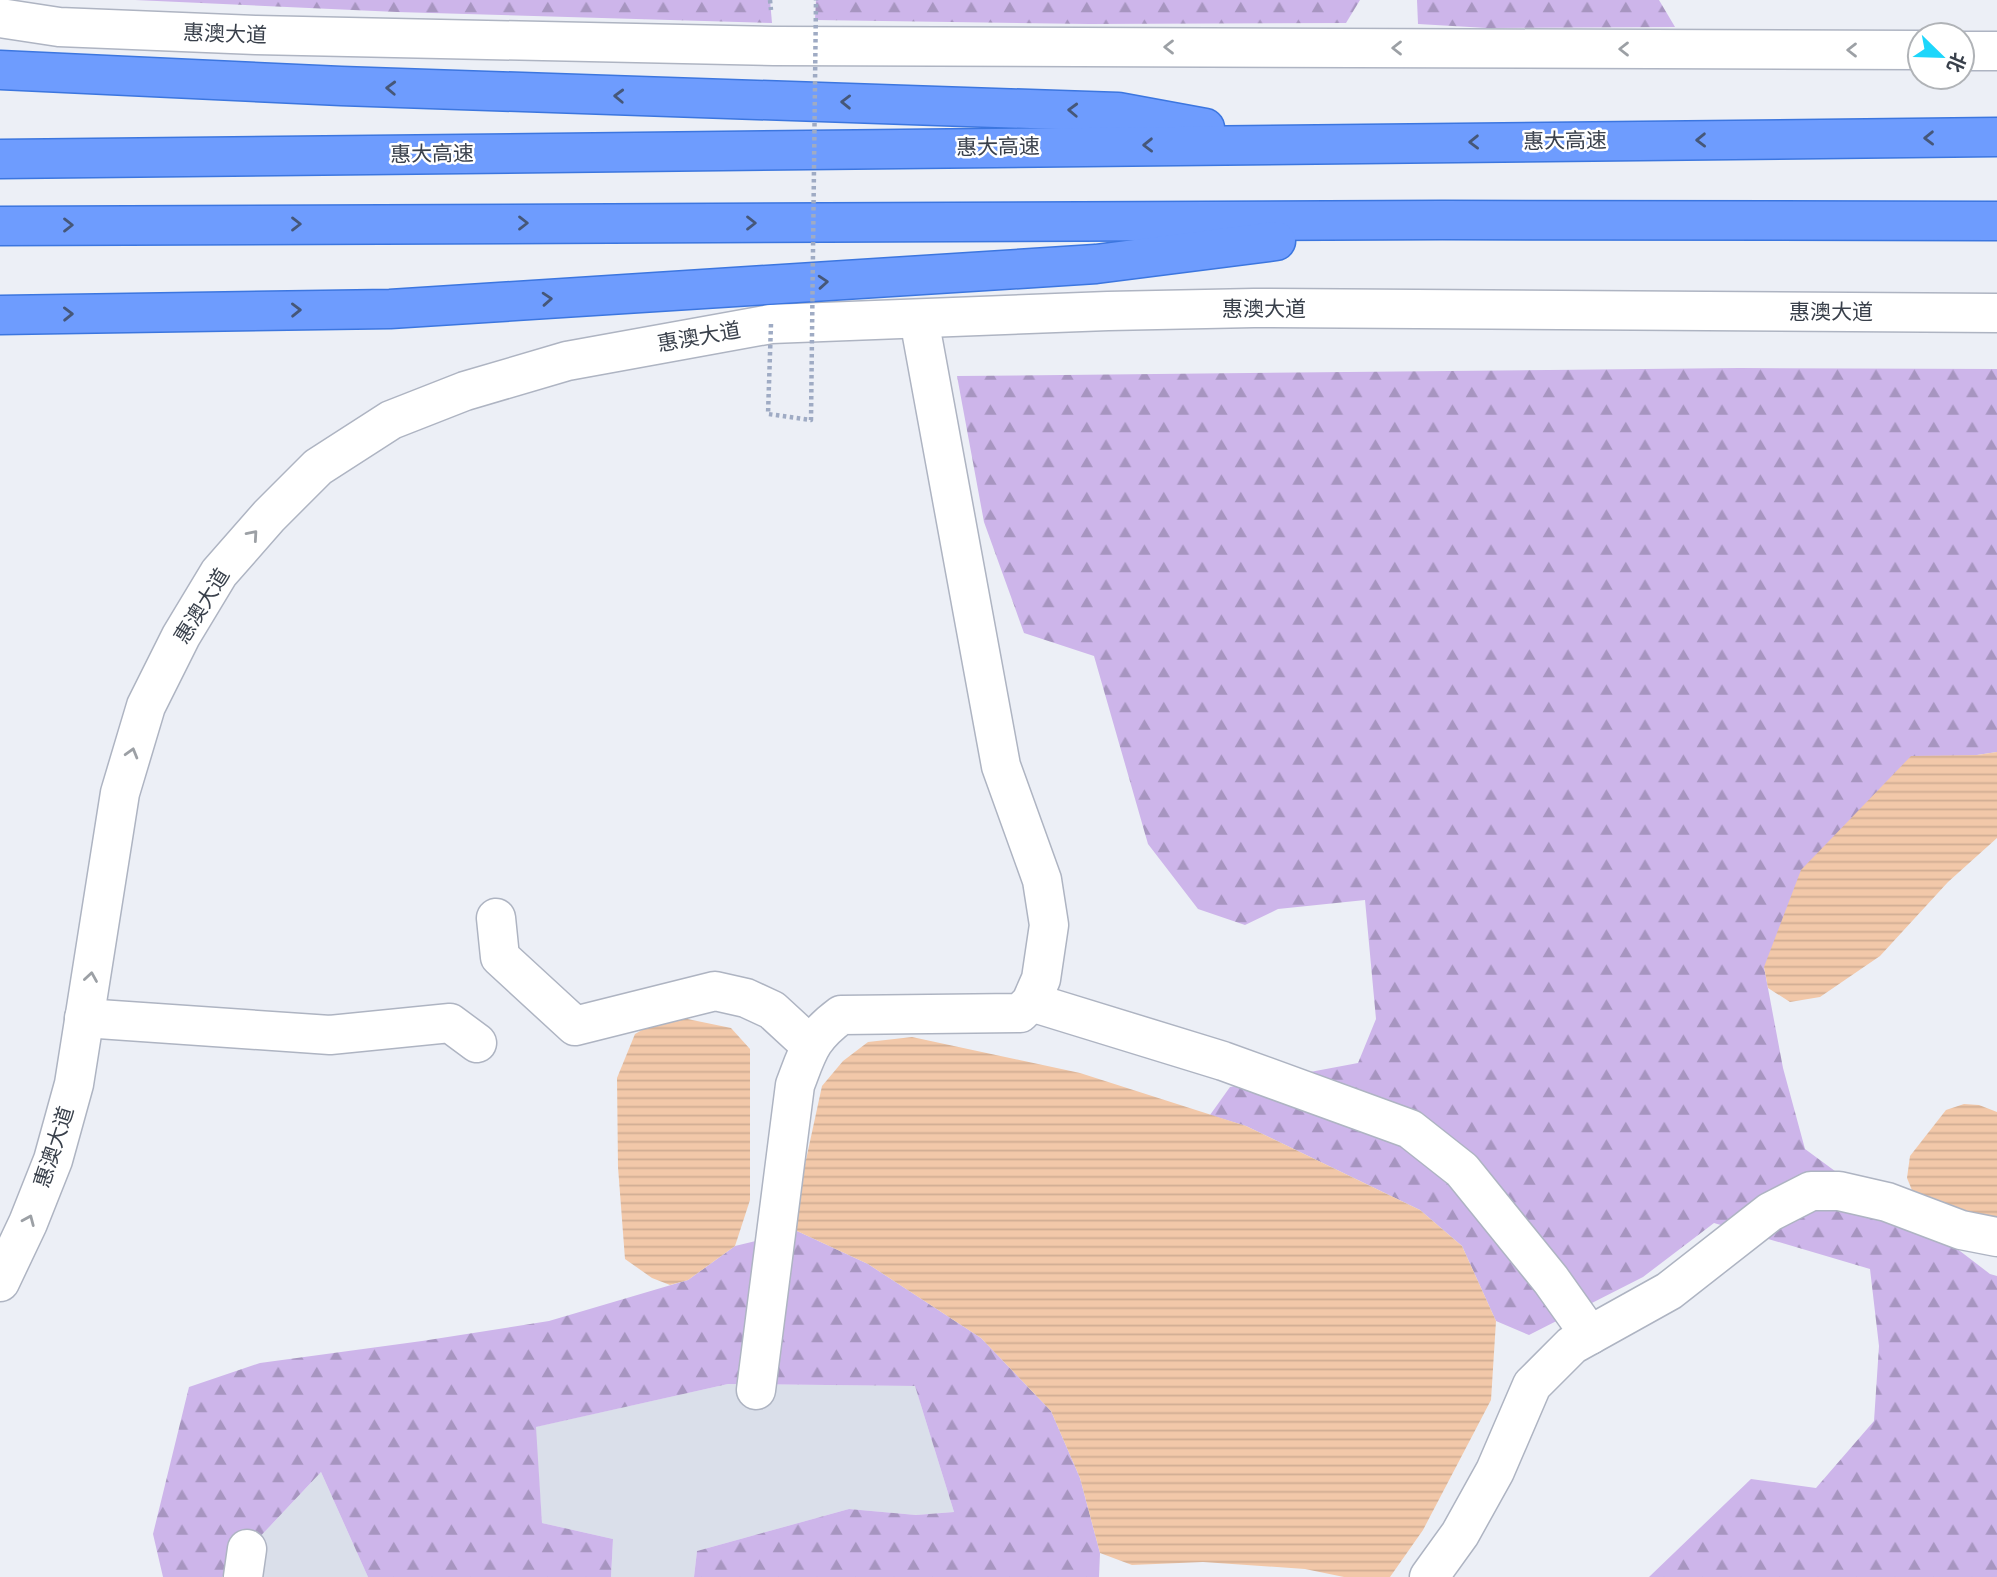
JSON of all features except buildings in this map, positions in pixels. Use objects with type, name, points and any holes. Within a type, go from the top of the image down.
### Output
[{"type":"highway","points":[[0,70],[355,87],[1118,112],[1286,144]]},
{"type":"highway","name":"惠大高速","points":[[0,159],[1997,137]]},
{"type":"highway","points":[[0,315],[390,309],[1096,264],[1442,220]]},
{"type":"highway","points":[[0,226],[1442,220],[1997,221]]},
{"type":"street","name":"惠澳大道","points":[[0,18],[59,27],[256,35],[760,46],[1906,50]]},
{"type":"street","points":[[1976,51],[1997,51]]},
{"type":"street","name":"惠澳大道","points":[[0,1282],[28,1223],[53,1160],[74,1084],[120,793],[146,706],[181,636],[219,573],[269,516],[318,467],[391,420],[465,391],[567,361],[771,324],[1254,308],[1997,313]]},
{"type":"street","points":[[756,1390],[795,1085],[810,1045],[821,1030],[841,1015],[1020,1013],[1031,1002],[1041,979],[1049,925],[1042,880],[1001,766],[919,319]]},
{"type":"street","points":[[496,918],[500,957],[575,1027],[715,991],[746,998],[772,1010],[810,1045]]},
{"type":"street","points":[[1031,1002],[1223,1061],[1410,1129],[1462,1170],[1551,1280],[1590,1335]]},
{"type":"street","points":[[84,1018],[330,1035],[450,1023],[477,1043]]},
{"type":"street","points":[[1429,1577],[1460,1534],[1495,1471],[1532,1385],[1572,1345],[1669,1291],[1770,1212],[1811,1191],[1839,1191],[1887,1202],[1961,1230],[1997,1237]]},
{"type":"path","points":[[771,324],[768,414],[811,420],[816,0]]},
{"type":"shaded area","points":[[1997,752],[1997,838],[1948,882],[1880,956],[1820,997],[1790,1002],[1768,988],[1764,967],[1801,870],[1911,756]]},
{"type":"shaded area","points":[[668,1015],[731,1028],[750,1049],[750,1200],[735,1246],[688,1280],[670,1285],[652,1278],[625,1259],[618,1167],[617,1078],[635,1034]]},
{"type":"shaded area","points":[[912,1037],[1080,1073],[1246,1126],[1420,1210],[1462,1246],[1496,1321],[1491,1400],[1423,1530],[1390,1577],[1344,1577],[1305,1569],[1203,1562],[1132,1565],[1100,1553],[1080,1478],[1051,1411],[981,1338],[868,1264],[797,1231],[794,1215],[822,1086],[843,1061],[868,1042]]},
{"type":"shaded area","points":[[1964,1104],[1979,1105],[1997,1112],[1997,1222],[1914,1195],[1907,1178],[1910,1156],[1946,1110]]},
{"type":"shaded area","points":[[728,1384],[915,1386],[954,1512],[916,1515],[849,1509],[697,1551],[694,1577],[611,1577],[613,1539],[542,1523],[535,1427]]},
{"type":"shaded area","points":[[321,1472],[368,1577],[222,1577]]},
{"type":"green space","points":[[135,0],[770,0],[772,23],[397,12]]},
{"type":"green space","points":[[816,0],[1360,0],[1346,23],[1089,24],[815,20]]},
{"type":"green space","points":[[1417,0],[1659,0],[1675,27],[1487,28],[1418,24]]},
{"type":"green space","points":[[1739,368],[1997,369],[1997,752],[1977,755],[1764,967],[1783,1068],[1805,1149],[1903,1221],[1943,1238],[1990,1274],[1997,1276],[1997,1577],[1649,1577],[1751,1479],[1816,1488],[1874,1421],[1879,1346],[1870,1269],[1714,1223],[1643,1277],[1529,1335],[1496,1321],[1462,1246],[1420,1210],[1246,1126],[1210,1115],[1230,1087],[1358,1063],[1376,1019],[1365,900],[1278,909],[1245,925],[1198,909],[1148,844],[1094,656],[1024,633],[984,522],[957,376]]},
{"type":"green space","points":[[797,1231],[868,1264],[981,1338],[1051,1411],[1080,1478],[1100,1553],[1099,1577],[694,1577],[697,1551],[849,1509],[916,1515],[954,1512],[915,1386],[728,1384],[536,1427],[542,1523],[613,1539],[611,1577],[368,1577],[321,1472],[222,1577],[163,1577],[153,1534],[189,1387],[260,1363],[549,1321],[688,1280],[735,1246]]}]
